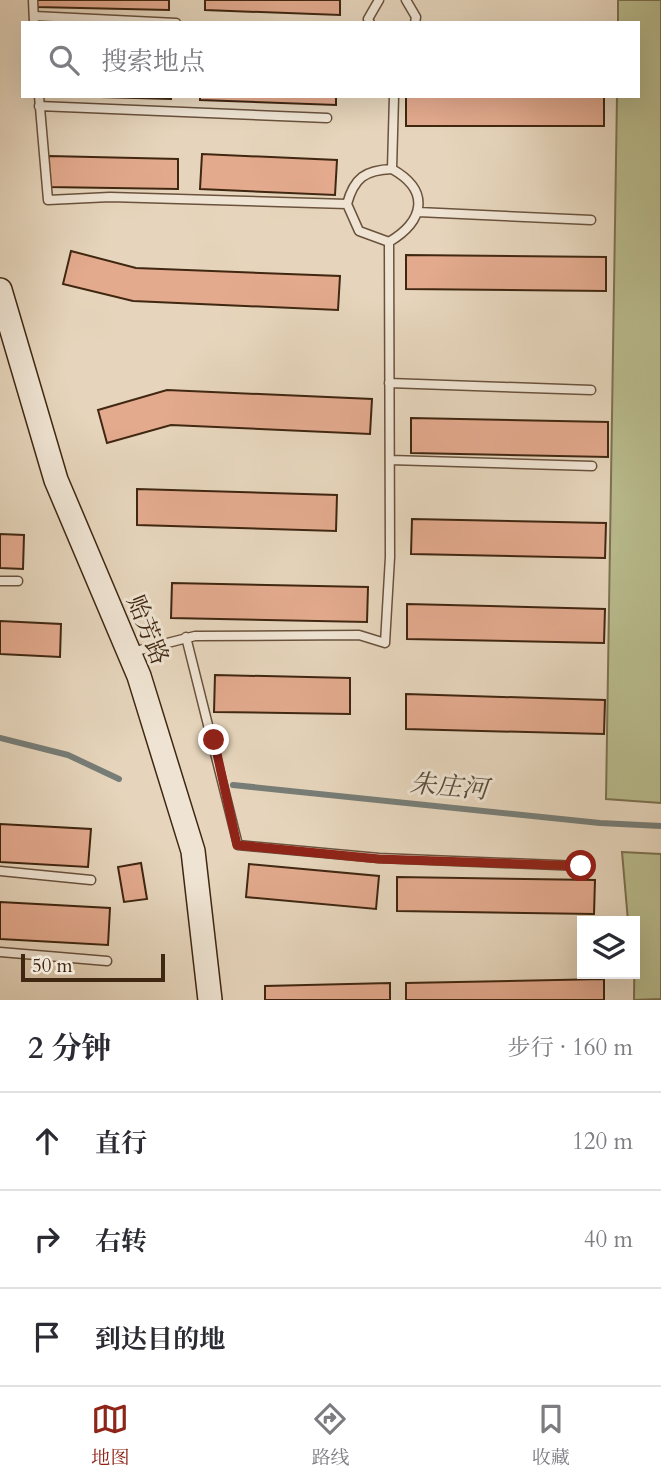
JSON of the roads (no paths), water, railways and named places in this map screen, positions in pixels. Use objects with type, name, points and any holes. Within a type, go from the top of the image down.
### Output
[{"type":"street","name":"贻芳路","points":[[0,290],[6,322],[56,480],[130,653],[193,851],[211,1000]]},
{"type":"lane","points":[[33,0],[34,20],[81,21]]},
{"type":"lane","points":[[369,21],[379,0]]},
{"type":"lane","points":[[406,0],[416,17],[415,21]]},
{"type":"lane","points":[[392,169],[394,98]]},
{"type":"lane","points":[[327,118],[39,101],[48,200],[110,197],[347,204]]},
{"type":"lane","points":[[392,169],[408,178],[418,194],[418,212],[407,231],[389,242],[359,231],[347,204],[353,184],[370,170],[392,169]]},
{"type":"lane","points":[[418,212],[591,220]]},
{"type":"lane","points":[[130,653],[186,638],[359,635],[385,643],[390,557],[389,242]]},
{"type":"lane","points":[[389,383],[591,390]]},
{"type":"lane","points":[[390,460],[592,466]]},
{"type":"lane","points":[[0,580],[18,581]]},
{"type":"lane","points":[[186,638],[237,845],[379,859],[581,866]]},
{"type":"lane","points":[[0,871],[92,880]]},
{"type":"lane","points":[[0,952],[107,961]]},
{"type":"waterway","name":"朱庄河","points":[[0,738],[68,755],[119,779]]},
{"type":"waterway","name":"朱庄河","points":[[233,785],[600,823],[661,826]]}]
